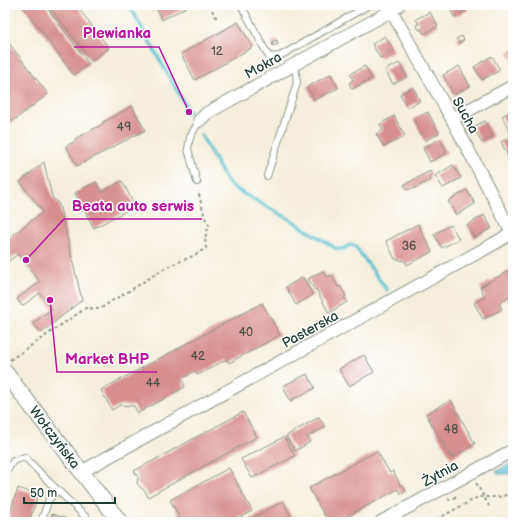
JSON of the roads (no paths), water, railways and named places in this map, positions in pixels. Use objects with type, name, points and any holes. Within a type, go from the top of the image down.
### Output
[{"type":"street","name":"Mokra","points":[[199,121],[207,113],[295,65],[392,7]]},
{"type":"street","name":"Sucha","points":[[392,7],[513,233]]},
{"type":"street","points":[[452,120],[513,86]]},
{"type":"street","name":"Pasterska","points":[[82,472],[513,233]]},
{"type":"street","name":"Wołczyńska","points":[[5,372],[82,472],[116,521]]},
{"type":"street","name":"Żytnia","points":[[381,522],[513,450]]},
{"type":"lane","points":[[240,5],[269,57],[280,56],[369,5]]},
{"type":"lane","points":[[267,176],[297,83],[295,65]]},
{"type":"lane","name":"Mokra","points":[[197,182],[188,149],[190,137],[199,121]]},
{"type":"lane","points":[[5,474],[13,461],[25,457],[91,522]]},
{"type":"lane","points":[[41,522],[49,499],[58,490]]},
{"type":"water","points":[[513,462],[513,478],[510,474],[498,474],[496,471]]},
{"type":"waterway","points":[[129,5],[189,112]]},
{"type":"waterway","points":[[201,135],[230,185],[291,220],[337,249],[343,249],[350,245],[355,246],[387,290]]},
{"type":"place","name":"Plewianka","points":[[189,112]]},
{"type":"place","name":"Beata auto serwis","points":[[26,260]]},
{"type":"place","name":"Market BHP","points":[[50,300]]}]
